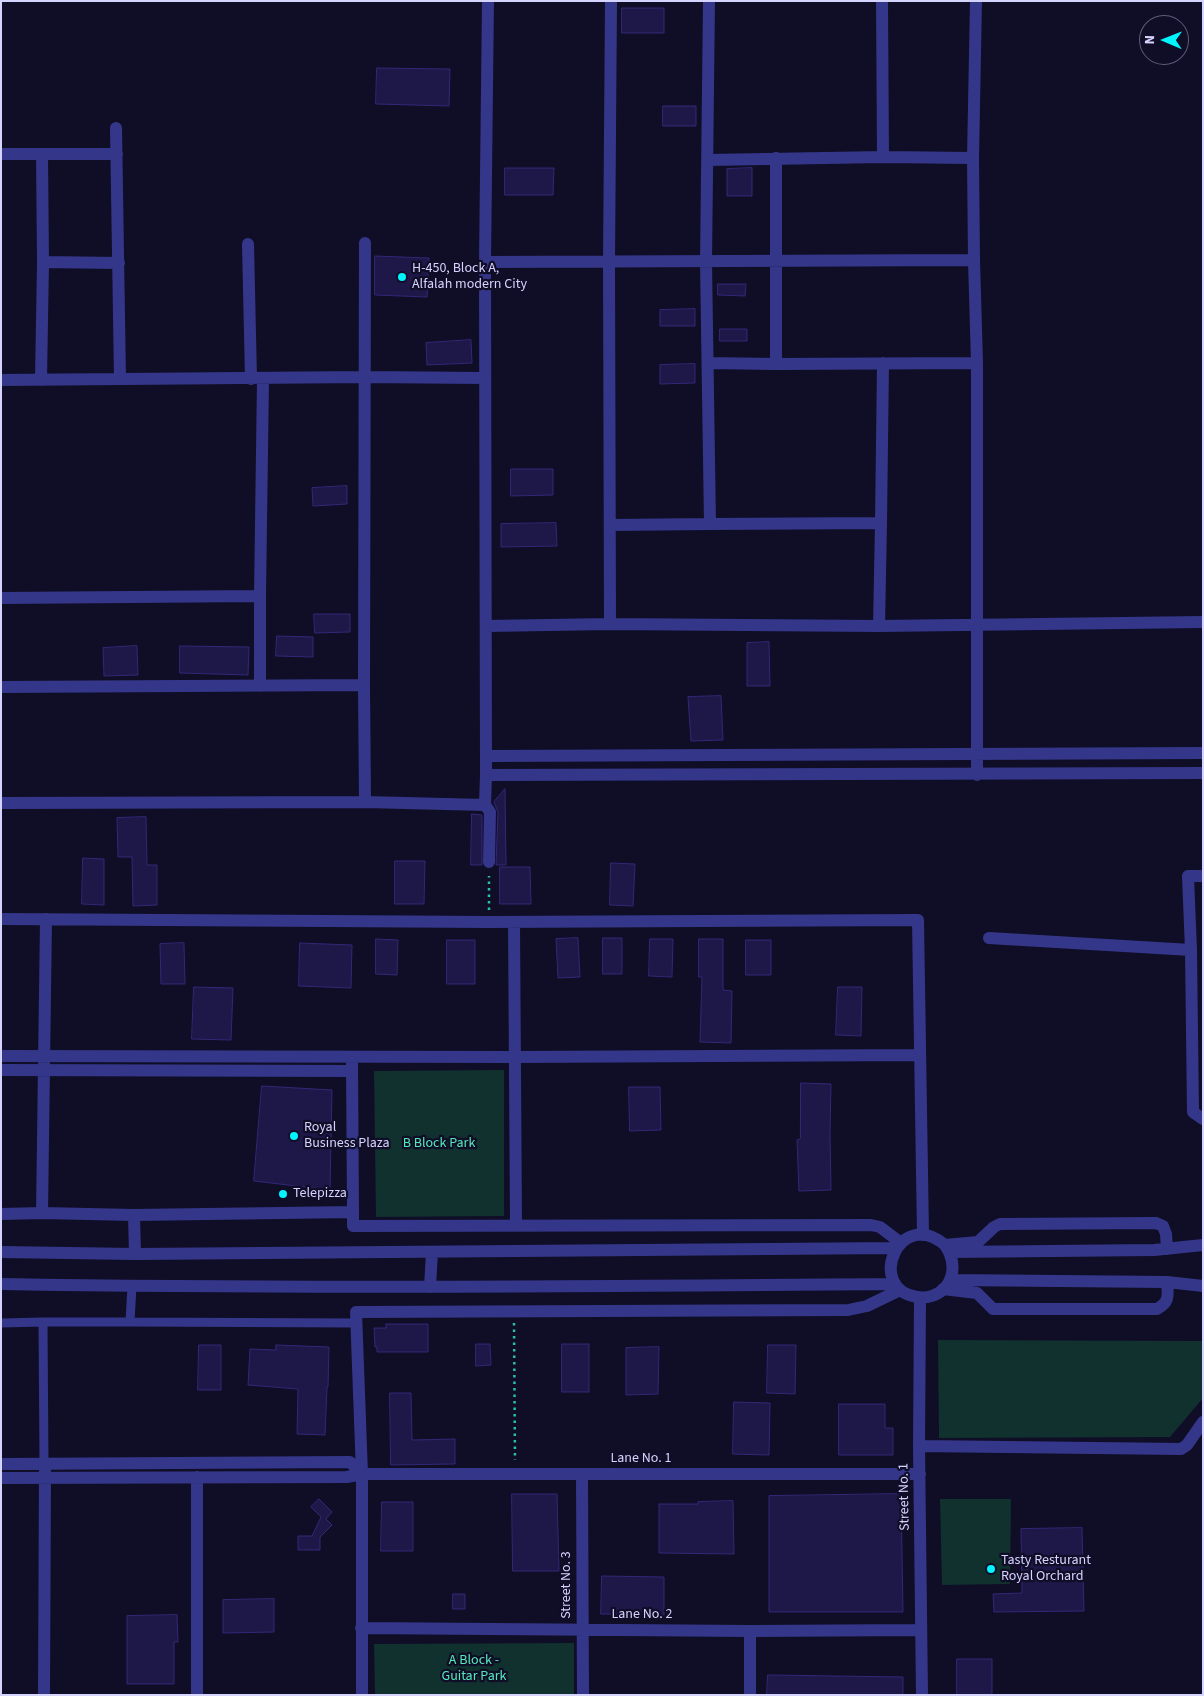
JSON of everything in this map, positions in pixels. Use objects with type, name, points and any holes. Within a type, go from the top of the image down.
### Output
[{"type":"street","points":[[488,1],[485,262],[485,805],[490,812],[489,862]]},
{"type":"street","points":[[610,624],[609,262],[611,1]]},
{"type":"street","points":[[709,1],[706,262],[710,524]]},
{"type":"street","points":[[882,1],[883,157]]},
{"type":"street","points":[[976,1],[973,158],[977,363],[977,774]]},
{"type":"street","points":[[116,128],[120,379]]},
{"type":"street","points":[[1,154],[116,154]]},
{"type":"street","points":[[41,380],[42,154]]},
{"type":"street","points":[[708,160],[883,157],[973,158]]},
{"type":"street","points":[[776,158],[776,364]]},
{"type":"street","points":[[365,243],[365,802]]},
{"type":"street","points":[[248,244],[257,379],[260,686]]},
{"type":"street","points":[[485,262],[974,260]]},
{"type":"street","points":[[43,262],[119,262]]},
{"type":"street","points":[[708,363],[977,363]]},
{"type":"street","points":[[880,626],[883,363]]},
{"type":"street","points":[[1,380],[485,378]]},
{"type":"street","points":[[611,525],[881,523]]},
{"type":"street","points":[[1,598],[260,596]]},
{"type":"street","points":[[486,626],[610,624],[880,626],[1203,622]]},
{"type":"street","points":[[1,687],[364,685]]},
{"type":"street","points":[[486,756],[1203,753]]},
{"type":"street","points":[[486,775],[1203,773]]},
{"type":"street","points":[[1,803],[365,802],[485,805]]},
{"type":"street","points":[[1203,876],[1188,876],[1193,1112],[1203,1119]]},
{"type":"street","points":[[1,919],[489,922],[918,920],[923,1235]]},
{"type":"street","points":[[42,1213],[46,919]]},
{"type":"street","points":[[514,922],[516,1225]]},
{"type":"street","points":[[989,938],[1191,950]]},
{"type":"street","points":[[1,1056],[515,1057],[920,1054]]},
{"type":"street","points":[[352,1057],[353,1226],[870,1225],[880,1228],[898,1245]]},
{"type":"street","points":[[1,1070],[352,1071]]},
{"type":"street","points":[[1,1214],[134,1215],[353,1212]]},
{"type":"street","points":[[134,1215],[135,1254]]},
{"type":"street","points":[[947,1249],[978,1242],[1000,1224],[1156,1223],[1163,1226],[1166,1234],[1167,1249]]},
{"type":"street","points":[[1,1252],[135,1254],[432,1252],[898,1245],[911,1237],[923,1235],[938,1240],[947,1249],[952,1261],[953,1271],[947,1285],[936,1294],[920,1298],[913,1297],[898,1287],[891,1275],[890,1266],[898,1245]]},
{"type":"street","points":[[947,1249],[1167,1249],[1203,1245]]},
{"type":"street","points":[[430,1287],[432,1252]]},
{"type":"street","points":[[947,1285],[1167,1282],[1203,1286]]},
{"type":"street","points":[[947,1285],[977,1293],[993,1309],[1157,1309],[1164,1305],[1168,1297],[1167,1282]]},
{"type":"street","points":[[1,1284],[430,1287],[898,1287]]},
{"type":"street","points":[[362,1695],[362,1474],[356,1318],[514,1311],[848,1310],[867,1306],[898,1287]]},
{"type":"street","name":"Street No. 1","points":[[920,1298],[922,1695]]},
{"type":"street","points":[[920,1446],[1181,1449],[1187,1445],[1203,1422]]},
{"type":"street","points":[[1,1464],[350,1462],[362,1474]]},
{"type":"street","points":[[44,1464],[44,1695]]},
{"type":"street","name":"Lane No. 1","points":[[1,1478],[348,1477],[362,1474],[920,1474]]},
{"type":"street","name":"Street No. 3","points":[[582,1474],[583,1695]]},
{"type":"street","points":[[197,1477],[197,1695]]},
{"type":"street","name":"Lane No. 2","points":[[362,1628],[922,1630]]},
{"type":"street","points":[[750,1630],[750,1695]]},
{"type":"lane","points":[[130,1322],[132,1286]]},
{"type":"lane","points":[[1,1323],[356,1318]]},
{"type":"lane","points":[[43,1322],[44,1464]]},
{"type":"path","points":[[489,862],[489,922]]},
{"type":"path","points":[[514,1311],[515,1474]]},
{"type":"green space","name":"B Block Park","points":[[504,1070],[504,1216],[376,1217],[374,1071]]},
{"type":"green space","points":[[938,1340],[1202,1341],[1203,1398],[1170,1437],[939,1438]]},
{"type":"green space","points":[[940,1499],[1011,1499],[1010,1584],[942,1585]]},
{"type":"green space","name":"A Block - Guitar Park","points":[[574,1643],[574,1695],[375,1695],[374,1644]]},
{"type":"building","points":[[622,8],[664,8],[664,33],[622,33]]},
{"type":"building","points":[[377,68],[450,69],[449,106],[376,104]]},
{"type":"building","points":[[663,106],[696,106],[696,126],[663,126]]},
{"type":"building","points":[[505,168],[554,168],[553,195],[505,195]]},
{"type":"building","points":[[752,168],[752,196],[727,196],[727,169]]},
{"type":"building","name":"H-450, Block A, Alfalah modern City","points":[[375,256],[429,258],[427,297],[375,295]]},
{"type":"building","points":[[718,284],[746,284],[745,296],[718,295]]},
{"type":"building","points":[[695,309],[695,326],[660,326],[660,310]]},
{"type":"building","points":[[720,329],[747,329],[747,341],[720,341]]},
{"type":"building","points":[[471,340],[472,363],[427,365],[426,343]]},
{"type":"building","points":[[695,364],[695,383],[660,384],[660,365]]},
{"type":"building","points":[[511,469],[553,469],[553,495],[511,496]]},
{"type":"building","points":[[347,486],[347,504],[313,506],[312,488]]},
{"type":"building","points":[[556,523],[557,546],[501,547],[501,524]]},
{"type":"building","points":[[314,614],[350,614],[350,632],[315,633]]},
{"type":"building","points":[[277,636],[313,637],[313,657],[276,656]]},
{"type":"building","points":[[769,642],[770,686],[747,686],[747,643]]},
{"type":"building","points":[[137,646],[138,675],[104,676],[103,648]]},
{"type":"building","points":[[180,646],[249,647],[248,675],[180,673]]},
{"type":"building","points":[[721,696],[723,740],[691,741],[688,697]]},
{"type":"building","points":[[505,789],[506,865],[496,865],[498,812],[494,802]]},
{"type":"building","points":[[472,814],[482,815],[482,865],[471,865]]},
{"type":"building","points":[[146,817],[147,865],[157,865],[157,905],[133,906],[132,857],[118,857],[117,818]]},
{"type":"building","points":[[83,858],[104,859],[104,905],[82,904]]},
{"type":"building","points":[[395,861],[425,861],[424,904],[395,904]]},
{"type":"building","points":[[611,863],[635,864],[633,906],[610,905]]},
{"type":"building","points":[[500,867],[530,867],[531,904],[500,904]]},
{"type":"building","points":[[578,938],[580,977],[558,978],[556,939]]},
{"type":"building","points":[[603,938],[622,938],[622,974],[603,974]]},
{"type":"building","points":[[376,939],[398,940],[397,975],[376,974]]},
{"type":"building","points":[[650,939],[673,939],[672,977],[649,976]]},
{"type":"building","points":[[699,939],[723,939],[723,990],[732,991],[731,1043],[700,1042],[702,977],[699,977]]},
{"type":"building","points":[[447,940],[475,940],[475,984],[447,984]]},
{"type":"building","points":[[746,940],[771,940],[771,975],[746,975]]},
{"type":"building","points":[[184,943],[185,984],[161,984],[160,944]]},
{"type":"building","points":[[300,943],[352,945],[351,988],[299,986]]},
{"type":"building","points":[[194,987],[233,988],[231,1040],[192,1039]]},
{"type":"building","points":[[838,987],[862,987],[861,1036],[836,1035]]},
{"type":"building","points":[[801,1083],[831,1084],[831,1190],[799,1191],[797,1140],[800,1139]]},
{"type":"building","name":"Royal Business Plaza","points":[[262,1086],[332,1090],[330,1190],[254,1181]]},
{"type":"building","points":[[629,1087],[660,1087],[661,1130],[630,1131]]},
{"type":"building","points":[[386,1324],[428,1324],[428,1352],[377,1352],[374,1328],[386,1328]]},
{"type":"building","points":[[476,1344],[490,1344],[491,1365],[476,1366]]},
{"type":"building","points":[[562,1344],[589,1344],[589,1392],[562,1392]]},
{"type":"building","points":[[199,1345],[221,1345],[221,1390],[198,1390]]},
{"type":"building","points":[[276,1345],[329,1347],[325,1435],[297,1434],[298,1389],[248,1385],[250,1349],[276,1350]]},
{"type":"building","points":[[768,1345],[796,1345],[795,1394],[767,1393]]},
{"type":"building","points":[[659,1347],[658,1394],[626,1395],[626,1348]]},
{"type":"building","points":[[390,1393],[411,1393],[412,1440],[455,1439],[455,1464],[391,1465]]},
{"type":"building","points":[[734,1402],[770,1403],[769,1455],[733,1454]]},
{"type":"building","points":[[839,1404],[885,1404],[885,1428],[893,1428],[893,1455],[839,1455]]},
{"type":"building","points":[[512,1494],[557,1494],[559,1571],[513,1571]]},
{"type":"building","points":[[901,1494],[903,1612],[769,1612],[769,1496]]},
{"type":"building","points":[[319,1499],[332,1512],[326,1519],[332,1525],[320,1537],[320,1550],[298,1550],[298,1536],[312,1536],[321,1517],[311,1507]]},
{"type":"building","points":[[733,1501],[734,1554],[659,1553],[659,1504],[698,1504],[698,1502]]},
{"type":"building","points":[[382,1502],[413,1502],[413,1551],[381,1551]]},
{"type":"building","points":[[1082,1528],[1084,1611],[994,1612],[993,1594],[1022,1593],[1021,1529]]},
{"type":"building","points":[[602,1576],[664,1577],[664,1615],[601,1614]]},
{"type":"building","points":[[453,1594],[465,1594],[465,1609],[453,1609]]},
{"type":"building","points":[[274,1599],[274,1632],[223,1633],[223,1600]]},
{"type":"building","points":[[177,1615],[178,1642],[174,1642],[174,1684],[127,1684],[127,1616]]},
{"type":"building","points":[[957,1659],[992,1659],[992,1695],[957,1695]]},
{"type":"building","points":[[768,1675],[903,1677],[903,1695],[767,1695]]},
{"type":"place","name":"H-450, Block A, Alfalah modern City","points":[[402,277]]},
{"type":"place","name":"Royal Business Plaza","points":[[294,1136]]},
{"type":"place","name":"Telepizza","points":[[283,1194]]},
{"type":"place","name":"Tasty Resturant Royal Orchard","points":[[991,1569]]}]
